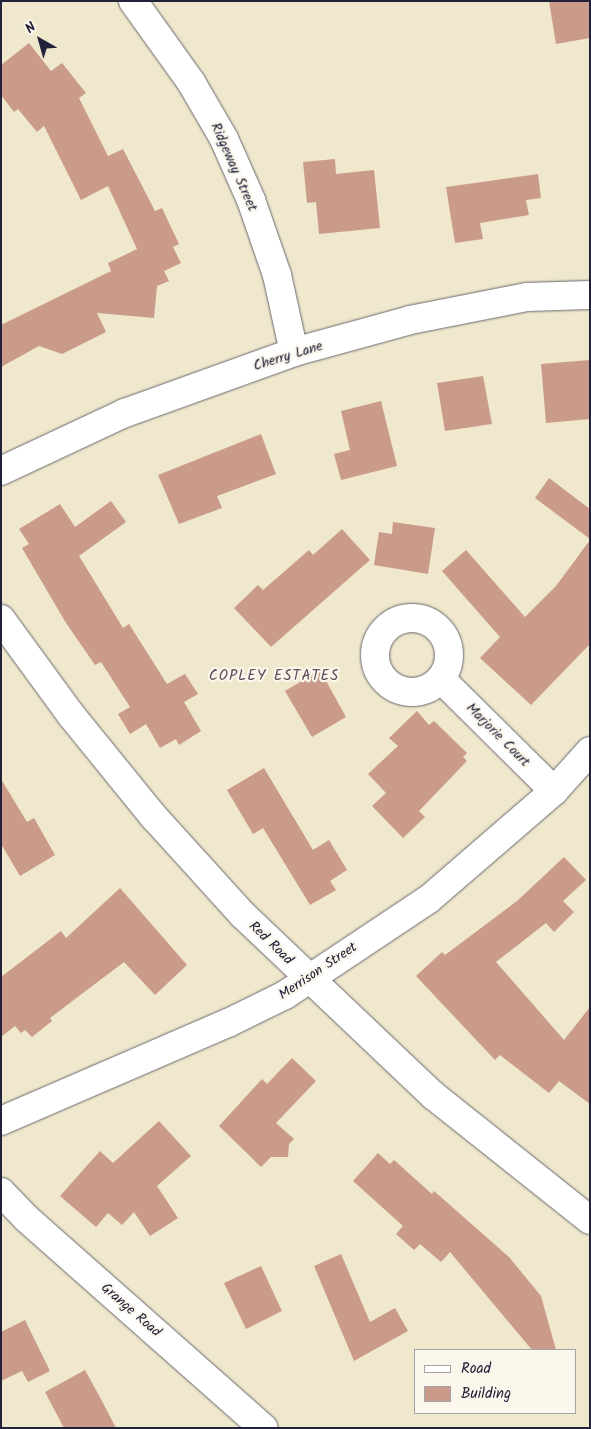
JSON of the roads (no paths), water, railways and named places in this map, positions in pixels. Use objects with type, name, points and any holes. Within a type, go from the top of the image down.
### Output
[{"type":"street","name":"Ridgeway Street","points":[[133,1],[191,82],[224,139],[251,200],[277,275],[294,352]]},
{"type":"street","name":"Cherry Lane","points":[[1,471],[125,413],[294,352],[410,320],[527,297],[590,295]]},
{"type":"street","name":"Red Road","points":[[1,619],[71,715],[154,818],[242,915],[434,1096],[590,1220]]},
{"type":"street","name":"Marjorie Court","points":[[441,679],[554,791]]},
{"type":"street","name":"Merrison Street","points":[[1,1121],[228,1023],[309,979],[429,898],[554,791],[590,751]]},
{"type":"street","name":"Grange Road","points":[[1,1192],[26,1218],[263,1428]]},
{"type":"district","name":"COPLEY ESTATES","points":[[274,677]]}]
